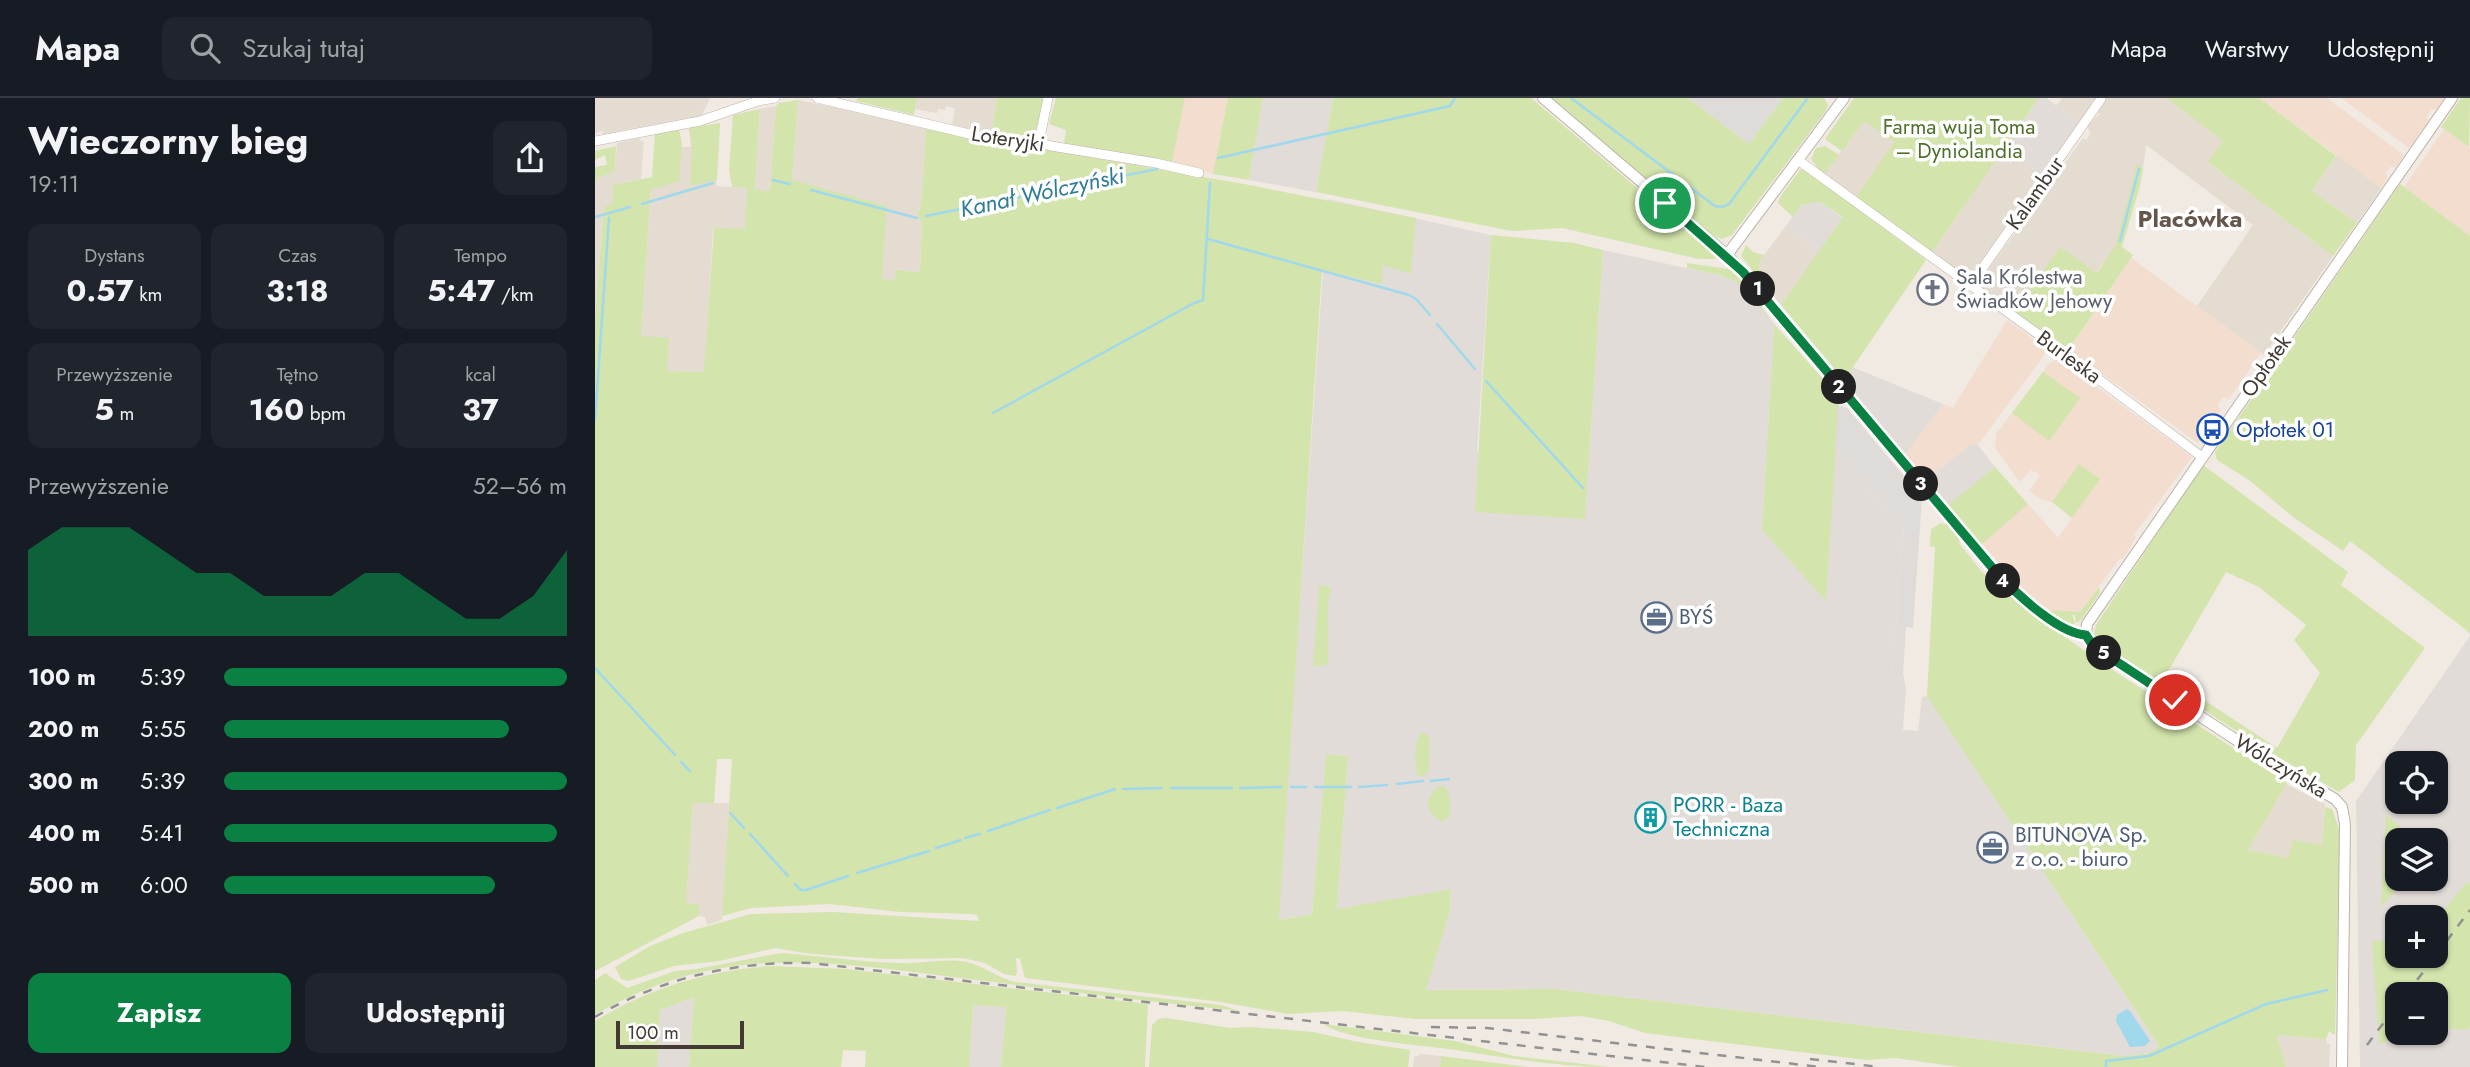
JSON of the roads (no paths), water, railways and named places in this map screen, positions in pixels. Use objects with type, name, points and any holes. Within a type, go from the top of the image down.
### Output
[{"type":"street","points":[[595,141],[700,121],[758,101],[775,98]]},
{"type":"street","name":"Loteryjki","points":[[817,98],[995,140],[1035,140],[1051,146],[1156,163],[1199,173]]},
{"type":"street","points":[[1035,140],[1041,132],[1048,98]]},
{"type":"street","name":"Wólczyńska","points":[[1543,98],[1727,255],[2001,578],[2043,614],[2071,632],[2086,635],[2099,650],[2250,749],[2335,799],[2344,815],[2342,1067]]},
{"type":"street","points":[[1727,255],[1844,98]]},
{"type":"street","name":"Opłotek","points":[[2086,635],[2087,624],[2452,98]]},
{"type":"street","name":"Kalambur","points":[[1970,286],[2101,99]]},
{"type":"street","name":"Burleska","points":[[1798,160],[2202,457]]},
{"type":"water","points":[[2127,1009],[2150,1041],[2145,1046],[2130,1047],[2116,1021],[2117,1015]]},
{"type":"waterway","name":"Kanał Wólczyński","points":[[1218,158],[1450,106],[1455,98]]},
{"type":"waterway","name":"Kanał Wólczyński","points":[[1571,98],[1715,206],[1722,207],[1729,204],[1807,99]]},
{"type":"waterway","name":"Kanał Wólczyński","points":[[926,216],[1157,169]]},
{"type":"waterway","points":[[2120,241],[2139,169]]},
{"type":"waterway","name":"Kanał Wólczyński","points":[[773,180],[790,184]]},
{"type":"waterway","name":"Kanał Wólczyński","points":[[642,204],[713,183]]},
{"type":"waterway","points":[[993,413],[1203,300],[1210,183]]},
{"type":"waterway","name":"Kanał Wólczyński","points":[[811,190],[917,218]]},
{"type":"waterway","name":"Kanał Wólczyński","points":[[595,217],[630,207]]},
{"type":"waterway","points":[[595,420],[609,218]]},
{"type":"waterway","points":[[1208,239],[1409,295],[1430,315]]},
{"type":"waterway","points":[[1437,324],[1475,369]]},
{"type":"waterway","points":[[1486,381],[1583,488]]},
{"type":"waterway","points":[[595,668],[675,755]]},
{"type":"waterway","points":[[681,762],[690,771]]},
{"type":"waterway","points":[[1431,781],[1449,779]]},
{"type":"waterway","points":[[1397,784],[1423,781]]},
{"type":"waterway","points":[[1359,787],[1387,785]]},
{"type":"waterway","points":[[1240,788],[1281,787]]},
{"type":"waterway","points":[[1291,787],[1306,787]]},
{"type":"waterway","points":[[1315,787],[1351,787]]},
{"type":"waterway","points":[[1123,789],[1162,788]]},
{"type":"waterway","points":[[1171,788],[1232,788]]},
{"type":"waterway","points":[[1057,808],[1115,789]]},
{"type":"waterway","points":[[988,831],[1050,810]]},
{"type":"waterway","points":[[730,813],[744,828]]},
{"type":"waterway","points":[[750,834],[788,876]]},
{"type":"waterway","points":[[965,838],[980,834]]},
{"type":"waterway","points":[[936,848],[961,840]]},
{"type":"waterway","points":[[857,873],[929,851]]},
{"type":"waterway","points":[[795,884],[801,890],[806,890],[848,876]]},
{"type":"waterway","points":[[2106,1067],[2106,1061],[2149,1056],[2266,1004],[2327,990]]},
{"type":"railway","points":[[2448,939],[2470,910]]},
{"type":"railway","points":[[595,1017],[646,992],[699,975],[754,965],[811,963],[1705,1067]]},
{"type":"railway","points":[[2415,982],[2427,968]]},
{"type":"railway","points":[[2367,1045],[2385,1021]]},
{"type":"railway","points":[[1431,1027],[1487,1028],[1820,1067]]},
{"type":"railway","points":[[1810,1059],[1880,1067]]},
{"type":"place","name":"Sala Królestwa Świadków Jehowy","points":[[1933,289]]},
{"type":"place","name":"Opłotek 01","points":[[2213,430]]},
{"type":"place","name":"BYŚ","points":[[1656,617]]},
{"type":"place","name":"PORR - Baza Techniczna","points":[[1650,817]]},
{"type":"place","name":"BITUNOVA Sp. z o.o. - biuro","points":[[1992,847]]},
{"type":"district","name":"Placówka","points":[[2190,218]]},
{"type":"park label","name":"Farma wuja Toma – Dyniolandia","points":[[1959,139]]}]
